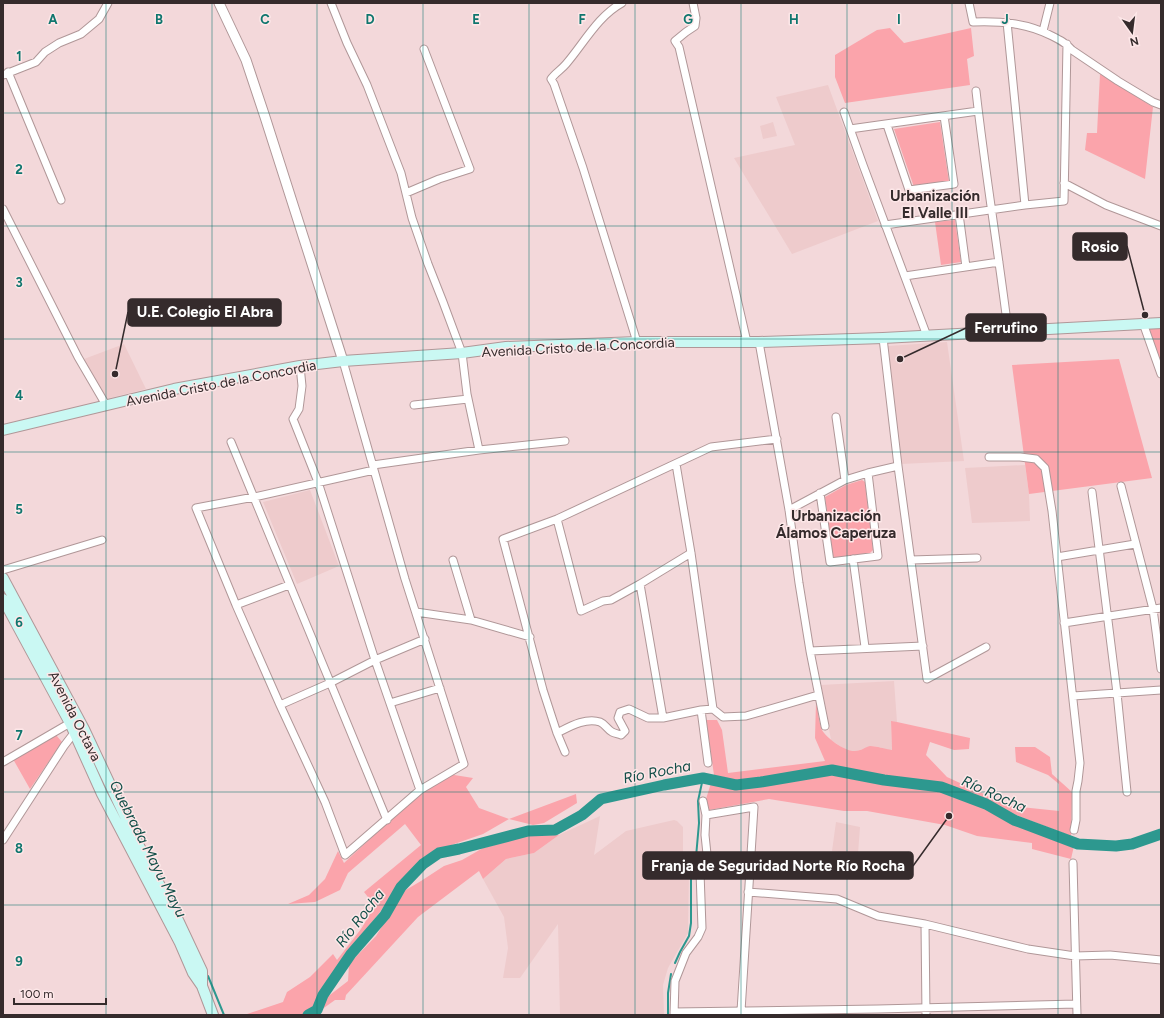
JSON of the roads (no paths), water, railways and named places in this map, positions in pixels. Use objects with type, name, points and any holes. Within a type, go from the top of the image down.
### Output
[{"type":"main road","name":"Avenida Cristo de la Concordia","points":[[3,430],[174,389],[300,366],[344,361],[462,353],[506,347],[637,342],[759,342],[883,338],[1008,330],[1161,323]]},
{"type":"main road","name":"Avenida Octava","points":[[3,578],[79,731],[179,922],[202,971],[202,986],[213,1015]]},
{"type":"main road","name":"Avenida Octava","points":[[3,599],[70,723],[79,731]]},
{"type":"street","points":[[61,200],[6,74],[36,62],[45,52],[59,43],[81,34],[98,19],[108,3]]},
{"type":"street","points":[[218,3],[246,60],[344,361],[373,467],[405,579],[464,764],[420,790],[345,855],[326,802],[280,705],[236,605],[196,508],[318,482],[373,467],[479,450],[565,441]]},
{"type":"street","points":[[331,3],[347,43],[367,85],[401,173],[412,218],[462,353],[468,399],[479,450]]},
{"type":"street","points":[[622,3],[603,17],[565,65],[554,74],[551,79],[582,168],[637,342]]},
{"type":"street","points":[[693,3],[696,18],[695,26],[675,41],[679,47],[747,342]]},
{"type":"street","points":[[970,3],[973,22],[1007,22],[1030,26],[1042,31],[1067,44],[1072,50],[1118,81],[1153,102],[1161,105]]},
{"type":"street","points":[[1042,31],[1050,3]]},
{"type":"street","points":[[1007,22],[1025,205]]},
{"type":"street","points":[[885,224],[1064,201],[1067,44]]},
{"type":"street","points":[[406,193],[439,179],[470,169],[424,49]]},
{"type":"street","points":[[976,91],[990,210],[1008,330]]},
{"type":"street","points":[[850,129],[978,111]]},
{"type":"street","points":[[844,112],[927,336]]},
{"type":"street","points":[[887,125],[909,190],[954,184],[944,116]]},
{"type":"street","points":[[1064,183],[1106,205],[1161,226]]},
{"type":"street","points":[[3,209],[78,357],[106,405]]},
{"type":"street","points":[[959,214],[966,267]]},
{"type":"street","points":[[905,276],[999,262]]},
{"type":"street","points":[[1143,323],[1161,374]]},
{"type":"street","points":[[883,338],[898,466],[927,679],[986,647]]},
{"type":"street","points":[[759,342],[789,510],[798,584],[825,726]]},
{"type":"street","points":[[300,366],[302,386],[299,409],[292,419],[318,482],[375,660],[420,790]]},
{"type":"street","points":[[414,405],[468,399]]},
{"type":"street","points":[[836,417],[845,480]]},
{"type":"street","points":[[565,752],[543,690],[503,539],[557,519],[712,447],[777,439]]},
{"type":"street","points":[[231,442],[387,820]]},
{"type":"street","points":[[989,457],[1020,456],[1036,459],[1045,468],[1052,511],[1080,763],[1076,791],[1076,820],[1074,830]]},
{"type":"street","points":[[676,464],[691,553],[713,709],[723,717],[746,716],[818,695]]},
{"type":"street","points":[[789,510],[845,480],[898,466]]},
{"type":"street","points":[[820,493],[830,562],[878,556],[868,473]]},
{"type":"street","points":[[1121,486],[1153,609],[1161,669]]},
{"type":"street","points":[[1092,492],[1117,693],[1127,792]]},
{"type":"street","points":[[557,519],[581,611],[603,601],[611,600],[691,553]]},
{"type":"street","points":[[3,570],[102,540]]},
{"type":"street","points":[[1057,557],[1135,544]]},
{"type":"street","points":[[911,560],[977,558]]},
{"type":"street","points":[[853,559],[865,647]]},
{"type":"street","points":[[453,560],[471,620]]},
{"type":"street","points":[[640,584],[663,718]]},
{"type":"street","points":[[236,605],[289,585]]},
{"type":"street","points":[[1064,623],[1161,608]]},
{"type":"street","points":[[416,612],[471,620],[530,637]]},
{"type":"street","points":[[280,705],[330,683],[375,660],[425,639]]},
{"type":"street","points":[[810,651],[865,647],[923,646]]},
{"type":"street","points":[[390,703],[440,688]]},
{"type":"street","points":[[1073,696],[1161,690]]},
{"type":"street","points":[[557,733],[589,721],[599,722],[607,726],[611,732],[621,735],[625,731],[618,718],[620,712],[629,709],[648,718],[663,718],[713,709]]},
{"type":"street","points":[[701,710],[708,763]]},
{"type":"street","points":[[3,762],[70,723]]},
{"type":"street","points":[[3,840],[64,746],[79,731]]},
{"type":"street","points":[[703,801],[706,815],[704,835],[707,854],[700,872],[702,928],[698,937],[686,953],[675,981],[674,1014],[741,1011],[926,1011],[1076,1004]]},
{"type":"street","points":[[706,815],[754,807],[741,1011]]},
{"type":"street","points":[[1073,863],[1076,1015]]},
{"type":"street","points":[[748,892],[837,899],[878,916],[925,924],[1028,949],[1075,956],[1110,955],[1161,960]]},
{"type":"street","points":[[925,924],[926,1011]]},
{"type":"waterway","name":"Quebrada Mayu Mayu","points":[[82,737],[90,756]]},
{"type":"waterway","name":"Río Rocha","points":[[308,1015],[317,1010],[323,995],[351,954],[385,915],[401,887],[423,864],[439,853],[528,831],[555,830],[582,815],[601,799],[664,785],[703,778],[736,785],[832,770],[884,780],[941,787],[986,804],[1014,820],[1078,844],[1116,846],[1132,844],[1161,834]]},
{"type":"waterway","points":[[675,963],[689,936],[691,923],[691,869],[696,857],[699,823],[698,801],[703,778]]},
{"type":"waterway","points":[[668,1015],[668,993],[671,974]]},
{"type":"waterway","name":"Quebrada Mayu Mayu","points":[[208,976],[224,1015]]},
{"type":"place","name":"Rosio","points":[[1145,315]]},
{"type":"place","name":"Ferrufino","points":[[900,359]]},
{"type":"place","name":"U.E. Colegio El Abra","points":[[115,374]]},
{"type":"place","name":"Franja de Seguridad Norte Río Rocha","points":[[949,816]]},
{"type":"district","name":"Urbanización El Valle III","points":[[935,204]]},
{"type":"district","name":"Urbanización Álamos Caperuza","points":[[836,524]]}]
